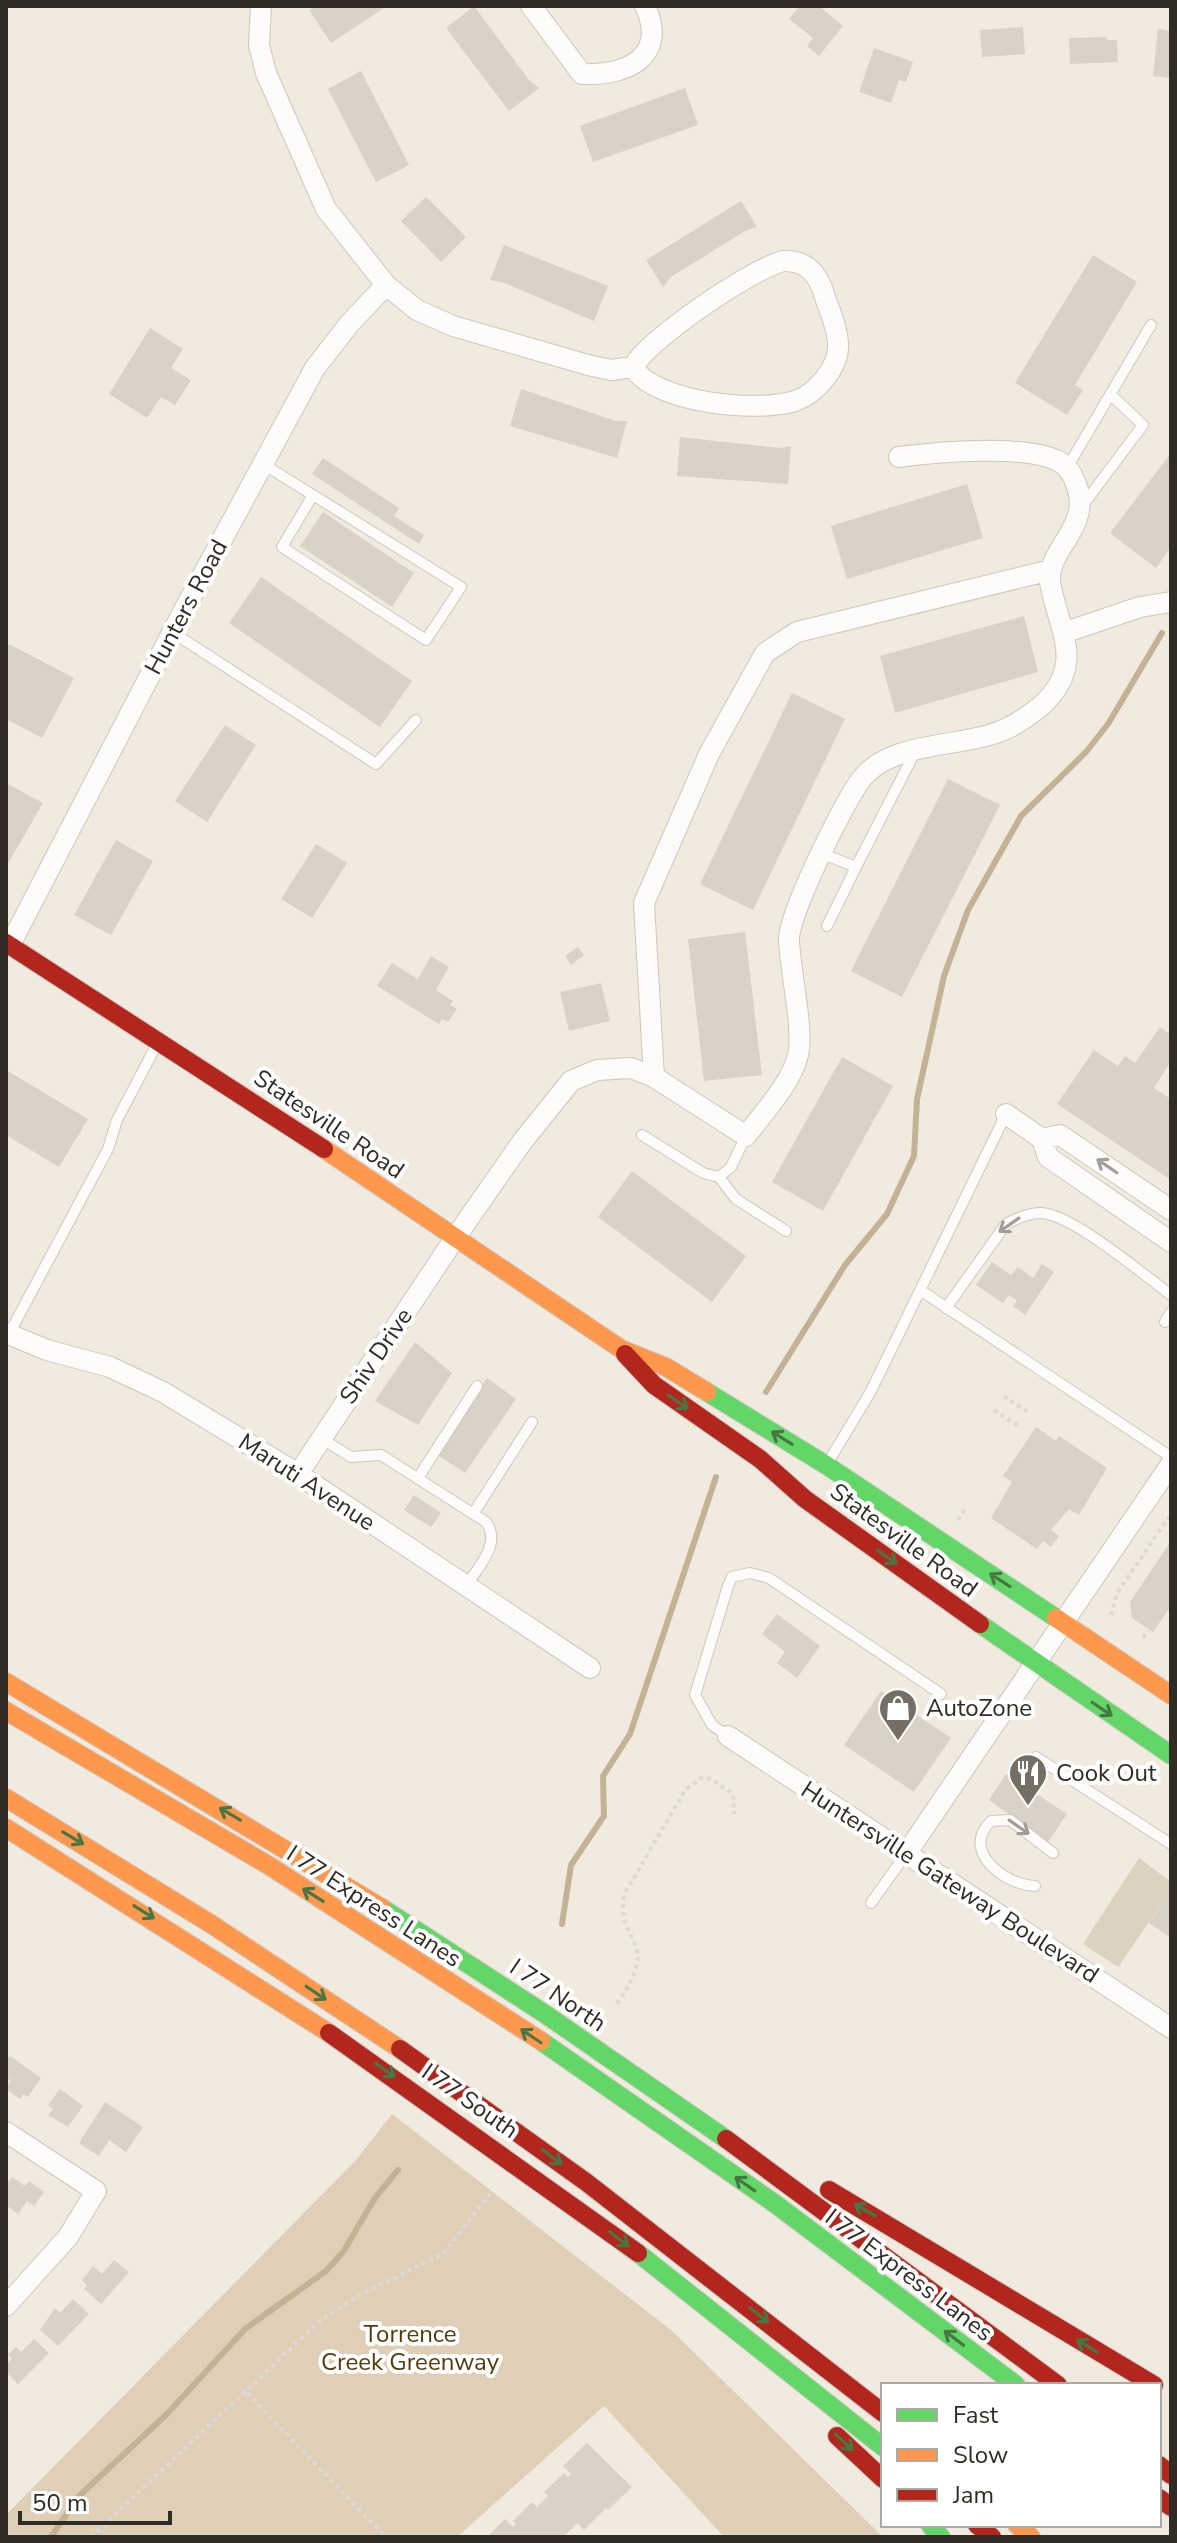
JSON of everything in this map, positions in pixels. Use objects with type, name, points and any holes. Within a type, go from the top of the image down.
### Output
[{"type":"main road","name":"Statesville Road","points":[[8,944],[621,1349],[666,1367],[826,1465],[1171,1695]]},
{"type":"main road","name":"Statesville Road","points":[[621,1349],[654,1385],[760,1459],[805,1499],[1037,1665],[1171,1755]]},
{"type":"main road","name":"I 77 North","points":[[6,1682],[291,1851],[657,2091],[894,2260],[1055,2383]]},
{"type":"main road","name":"I 77 Express Lanes","points":[[6,1711],[278,1873],[535,2039],[762,2195],[1013,2383]]},
{"type":"main road","points":[[6,1798],[270,1962],[451,2085],[658,2237],[881,2411]]},
{"type":"main road","name":"I 77 South","points":[[6,1828],[165,1925],[335,2036],[526,2170],[643,2257],[881,2445]]},
{"type":"main road","points":[[657,2091],[955,2262],[1151,2383]]},
{"type":"main road","points":[[643,2257],[881,2477]]},
{"type":"street","points":[[261,6],[259,45],[266,73],[326,209],[386,285],[417,310],[453,326],[611,370],[633,367],[648,347],[728,291],[783,261],[801,262],[810,268],[823,290],[838,345],[830,370],[820,384],[797,400],[779,404],[693,399],[655,388],[633,367]]},
{"type":"street","points":[[531,6],[582,74],[599,75],[626,69],[646,52],[653,39],[653,24],[645,6]]},
{"type":"street","name":"Hunters Road","points":[[8,944],[172,632],[327,350],[386,285]]},
{"type":"street","points":[[899,457],[943,451],[1046,456],[1067,468],[1077,485],[1080,510],[1069,540],[1051,570],[1052,590],[1066,632],[1066,655],[1060,680],[1044,703],[1021,722],[988,735],[879,763],[860,780],[796,905],[789,937],[798,1055],[784,1083],[746,1136],[654,1077],[644,903],[709,754],[765,653],[797,632],[1051,570]]},
{"type":"street","points":[[1066,632],[1140,607],[1171,602]]},
{"type":"street","name":"Shiv Drive","points":[[298,1474],[455,1238],[522,1142],[571,1081],[597,1070],[631,1068],[654,1077]]},
{"type":"street","points":[[1006,1114],[1042,1139],[1048,1157],[1171,1242]]},
{"type":"street","points":[[1042,1139],[1060,1135],[1171,1210]]},
{"type":"street","name":"Maruti Avenue","points":[[7,1334],[141,1380],[298,1474],[590,1668]]},
{"type":"street","points":[[906,1854],[1171,1464]]},
{"type":"street","name":"Huntersville Gateway Boulevard","points":[[728,1736],[1171,2028]]},
{"type":"street","points":[[6,2132],[96,2191],[55,2253],[6,2306]]},
{"type":"lane","points":[[1067,468],[1151,325]]},
{"type":"lane","points":[[1080,510],[1143,425],[1110,394]]},
{"type":"lane","points":[[263,464],[313,495],[461,587],[426,640],[282,547],[313,495]]},
{"type":"lane","points":[[172,632],[376,764],[416,720]]},
{"type":"lane","points":[[827,926],[915,752]]},
{"type":"lane","points":[[823,854],[856,867]]},
{"type":"lane","points":[[7,1334],[108,1149],[117,1120],[159,1041]]},
{"type":"lane","points":[[826,1465],[871,1391],[1006,1114]]},
{"type":"lane","points":[[642,1135],[703,1173],[719,1177],[736,1199],[786,1231]]},
{"type":"lane","points":[[719,1177],[731,1167],[746,1136]]},
{"type":"lane","points":[[946,1308],[1006,1224],[1020,1217],[1042,1213],[1065,1220],[1171,1295]]},
{"type":"lane","points":[[920,1290],[1171,1457]]},
{"type":"lane","points":[[1165,1322],[1171,1312]]},
{"type":"lane","points":[[418,1478],[477,1386]]},
{"type":"lane","points":[[473,1514],[532,1422]]},
{"type":"lane","points":[[321,1438],[351,1457],[381,1455],[486,1522],[493,1537],[466,1586]]},
{"type":"lane","points":[[728,1736],[712,1725],[695,1695],[732,1577],[750,1573],[769,1578],[941,1694]]},
{"type":"lane","points":[[1036,1757],[1171,1844]]},
{"type":"lane","points":[[1035,1886],[1019,1886],[992,1866],[980,1850],[981,1833],[991,1821],[1010,1820],[1053,1853]]},
{"type":"lane","points":[[871,1903],[906,1854]]},
{"type":"path","points":[[1004,1396],[1029,1413]]},
{"type":"path","points":[[994,1410],[1020,1427]]},
{"type":"path","points":[[958,1520],[965,1509]]},
{"type":"path","points":[[1111,1615],[1117,1593],[1171,1514]]},
{"type":"path","points":[[1143,1638],[1148,1631]]},
{"type":"path","points":[[617,2004],[637,1973],[638,1944],[622,1909],[624,1895],[635,1873],[692,1782],[701,1778],[711,1779],[733,1794],[734,1814]]},
{"type":"path","points":[[91,2537],[320,2321],[360,2295],[443,2254],[490,2194]]},
{"type":"path","points":[[247,2393],[386,2537]]},
{"type":"shaded area","points":[[1139,1858],[1171,1882],[1171,1890],[1118,1967],[1083,1944]]},
{"type":"green space","name":"Torrence Creek Greenway","points":[[392,2114],[671,2330],[883,2537],[724,2537],[604,2406],[457,2537],[6,2537],[6,2515],[356,2160]]},
{"type":"building","points":[[316,6],[387,6],[331,43],[309,10]]},
{"type":"building","points":[[474,6],[529,80],[539,88],[509,111],[446,28]]},
{"type":"building","points":[[800,6],[819,6],[843,26],[819,56],[807,46],[813,38],[789,19]]},
{"type":"building","points":[[1023,27],[1025,54],[982,57],[980,30]]},
{"type":"building","points":[[1158,29],[1171,31],[1171,78],[1153,76]]},
{"type":"building","points":[[1107,37],[1107,40],[1117,40],[1118,62],[1070,64],[1069,38]]},
{"type":"building","points":[[874,48],[913,62],[906,82],[899,80],[891,103],[859,92]]},
{"type":"building","points":[[361,71],[409,165],[376,182],[328,89]]},
{"type":"building","points":[[685,88],[698,125],[593,162],[580,126]]},
{"type":"building","points":[[426,197],[466,237],[441,262],[401,221]]},
{"type":"building","points":[[741,201],[757,227],[745,231],[671,277],[663,287],[646,260]]},
{"type":"building","points":[[504,245],[608,286],[594,321],[502,282],[490,280]]},
{"type":"building","points":[[1093,255],[1137,282],[1075,385],[1083,390],[1067,415],[1015,383]]},
{"type":"building","points":[[150,328],[183,349],[171,368],[191,380],[175,405],[161,397],[147,418],[109,394]]},
{"type":"building","points":[[521,389],[616,421],[627,421],[617,458],[510,426]]},
{"type":"building","points":[[680,437],[780,448],[791,446],[788,484],[677,476]]},
{"type":"building","points":[[1171,453],[1171,547],[1156,568],[1110,533]]},
{"type":"building","points":[[323,458],[399,508],[394,516],[424,535],[419,544],[312,474]]},
{"type":"building","points":[[967,484],[983,538],[847,579],[831,526]]},
{"type":"building","points":[[323,512],[414,573],[392,607],[300,546]]},
{"type":"building","points":[[261,577],[412,681],[380,727],[229,623]]},
{"type":"building","points":[[1024,616],[1038,672],[895,713],[880,656]]},
{"type":"building","points":[[9,644],[74,678],[42,738],[6,719],[6,650]]},
{"type":"building","points":[[792,693],[845,719],[753,910],[700,884]]},
{"type":"building","points":[[225,725],[256,745],[207,822],[175,801]]},
{"type":"building","points":[[948,779],[1000,805],[902,997],[851,971]]},
{"type":"building","points":[[6,783],[43,803],[6,867]]},
{"type":"building","points":[[116,840],[153,861],[111,935],[74,915]]},
{"type":"building","points":[[316,844],[347,863],[312,918],[281,899]]},
{"type":"building","points":[[745,932],[762,1075],[704,1081],[688,939]]},
{"type":"building","points":[[578,947],[584,955],[571,965],[565,956]]},
{"type":"building","points":[[431,956],[449,967],[436,990],[453,1001],[450,1005],[457,1009],[448,1022],[442,1019],[439,1024],[377,986],[392,963],[418,979]]},
{"type":"building","points":[[601,983],[610,1021],[569,1031],[560,992]]},
{"type":"building","points":[[1160,1027],[1171,1035],[1171,1061],[1154,1088],[1171,1099],[1171,1180],[1057,1104],[1094,1050],[1118,1066],[1125,1056],[1135,1063]]},
{"type":"building","points":[[842,1057],[893,1086],[823,1211],[772,1182]]},
{"type":"building","points":[[6,1070],[88,1119],[59,1167],[6,1135]]},
{"type":"building","points":[[632,1171],[746,1256],[712,1302],[598,1217]]},
{"type":"building","points":[[992,1262],[1011,1275],[1018,1267],[1033,1278],[1042,1264],[1054,1272],[1025,1315],[1013,1306],[1017,1301],[1009,1295],[1003,1303],[976,1285]]},
{"type":"building","points":[[415,1342],[452,1373],[418,1425],[375,1401]]},
{"type":"building","points":[[487,1378],[516,1399],[465,1473],[436,1454]]},
{"type":"building","points":[[1036,1427],[1056,1441],[1059,1436],[1107,1468],[1079,1515],[1069,1509],[1051,1530],[1059,1536],[1051,1547],[1043,1541],[1037,1549],[991,1518],[1012,1482],[1003,1476]]},
{"type":"building","points":[[414,1495],[441,1513],[431,1527],[404,1510]]},
{"type":"building","points":[[1171,1541],[1171,1606],[1153,1632],[1132,1618],[1130,1602]]},
{"type":"building","points":[[777,1614],[820,1646],[797,1678],[777,1663],[785,1652],[762,1634]]},
{"type":"building","name":"AutoZone","points":[[881,1691],[951,1738],[914,1792],[844,1745]]},
{"type":"building","name":"Cook Out","points":[[1006,1774],[1067,1814],[1048,1842],[989,1800]]},
{"type":"building","points":[[1171,1890],[1171,1938],[1149,1923]]},
{"type":"building","points":[[10,2056],[41,2078],[28,2097],[23,2094],[20,2099],[6,2089],[11,2081],[6,2077],[6,2061]]},
{"type":"building","points":[[60,2089],[83,2106],[68,2127],[48,2115],[53,2109],[48,2105]]},
{"type":"building","points":[[105,2102],[143,2127],[126,2152],[109,2140],[99,2156],[79,2143]]},
{"type":"building","points":[[12,2177],[25,2186],[29,2181],[44,2192],[34,2206],[27,2201],[18,2214],[6,2205],[6,2185]]},
{"type":"building","points":[[114,2260],[129,2272],[101,2304],[84,2289],[87,2285],[82,2280],[93,2266],[102,2274]]},
{"type":"building","points":[[73,2299],[89,2314],[58,2346],[40,2330],[55,2308],[60,2313]]},
{"type":"building","points":[[34,2339],[49,2353],[18,2384],[6,2372],[6,2365],[12,2359],[8,2355],[16,2347],[21,2352]]},
{"type":"building","points":[[587,2443],[632,2487],[608,2510],[606,2508],[584,2530],[578,2523],[565,2535],[567,2537],[487,2537],[505,2519],[513,2527],[516,2524],[513,2521],[532,2502],[537,2507],[548,2496],[544,2492],[564,2473],[568,2477],[571,2474],[563,2466]]},
{"type":"waterway","points":[[766,1392],[845,1265],[887,1214],[914,1156],[917,1099],[944,976],[968,910],[1021,816],[1086,752],[1108,724],[1162,633]]},
{"type":"waterway","points":[[562,1924],[571,1865],[604,1816],[603,1776],[630,1734],[716,1477]]},
{"type":"waterway","points":[[51,2537],[79,2496],[167,2414],[245,2329],[326,2271],[343,2252],[375,2198],[398,2170]]},
{"type":"traffic: fast","points":[[707,1392],[826,1465],[1056,1618]]},
{"type":"traffic: fast","points":[[980,1624],[1171,1755]]},
{"type":"traffic: fast","points":[[382,1908],[545,2014],[726,2139]]},
{"type":"traffic: fast","points":[[541,2041],[774,2203],[1013,2383]]},
{"type":"traffic: fast","points":[[638,2253],[881,2445]]},
{"type":"traffic: fast","points":[[932,2527],[941,2537]]},
{"type":"traffic: slow","points":[[324,1149],[621,1349],[666,1367],[707,1392]]},
{"type":"traffic: slow","points":[[1056,1618],[1171,1695]]},
{"type":"traffic: slow","points":[[6,1682],[382,1908]]},
{"type":"traffic: slow","points":[[6,1711],[268,1865],[541,2041]]},
{"type":"traffic: slow","points":[[6,1798],[211,1924],[400,2049]]},
{"type":"traffic: slow","points":[[6,1828],[329,2033]]},
{"type":"traffic: slow","points":[[1019,2527],[1031,2537]]},
{"type":"traffic: jam","points":[[6,943],[324,1149]]},
{"type":"traffic: jam","points":[[625,1354],[654,1385],[760,1459],[805,1499],[980,1624]]},
{"type":"traffic: jam","points":[[329,2033],[638,2253]]},
{"type":"traffic: jam","points":[[400,2049],[586,2182],[881,2411]]},
{"type":"traffic: jam","points":[[726,2139],[1055,2383]]},
{"type":"traffic: jam","points":[[829,2190],[1151,2383]]},
{"type":"traffic: jam","points":[[837,2436],[881,2477]]},
{"type":"traffic: jam","points":[[1161,2467],[1171,2475]]},
{"type":"traffic: jam","points":[[1161,2500],[1171,2507]]},
{"type":"traffic: jam","points":[[980,2527],[992,2537]]},
{"type":"place","name":"AutoZone","points":[[898,1742]]},
{"type":"place","name":"Cook Out","points":[[1028,1807]]}]
